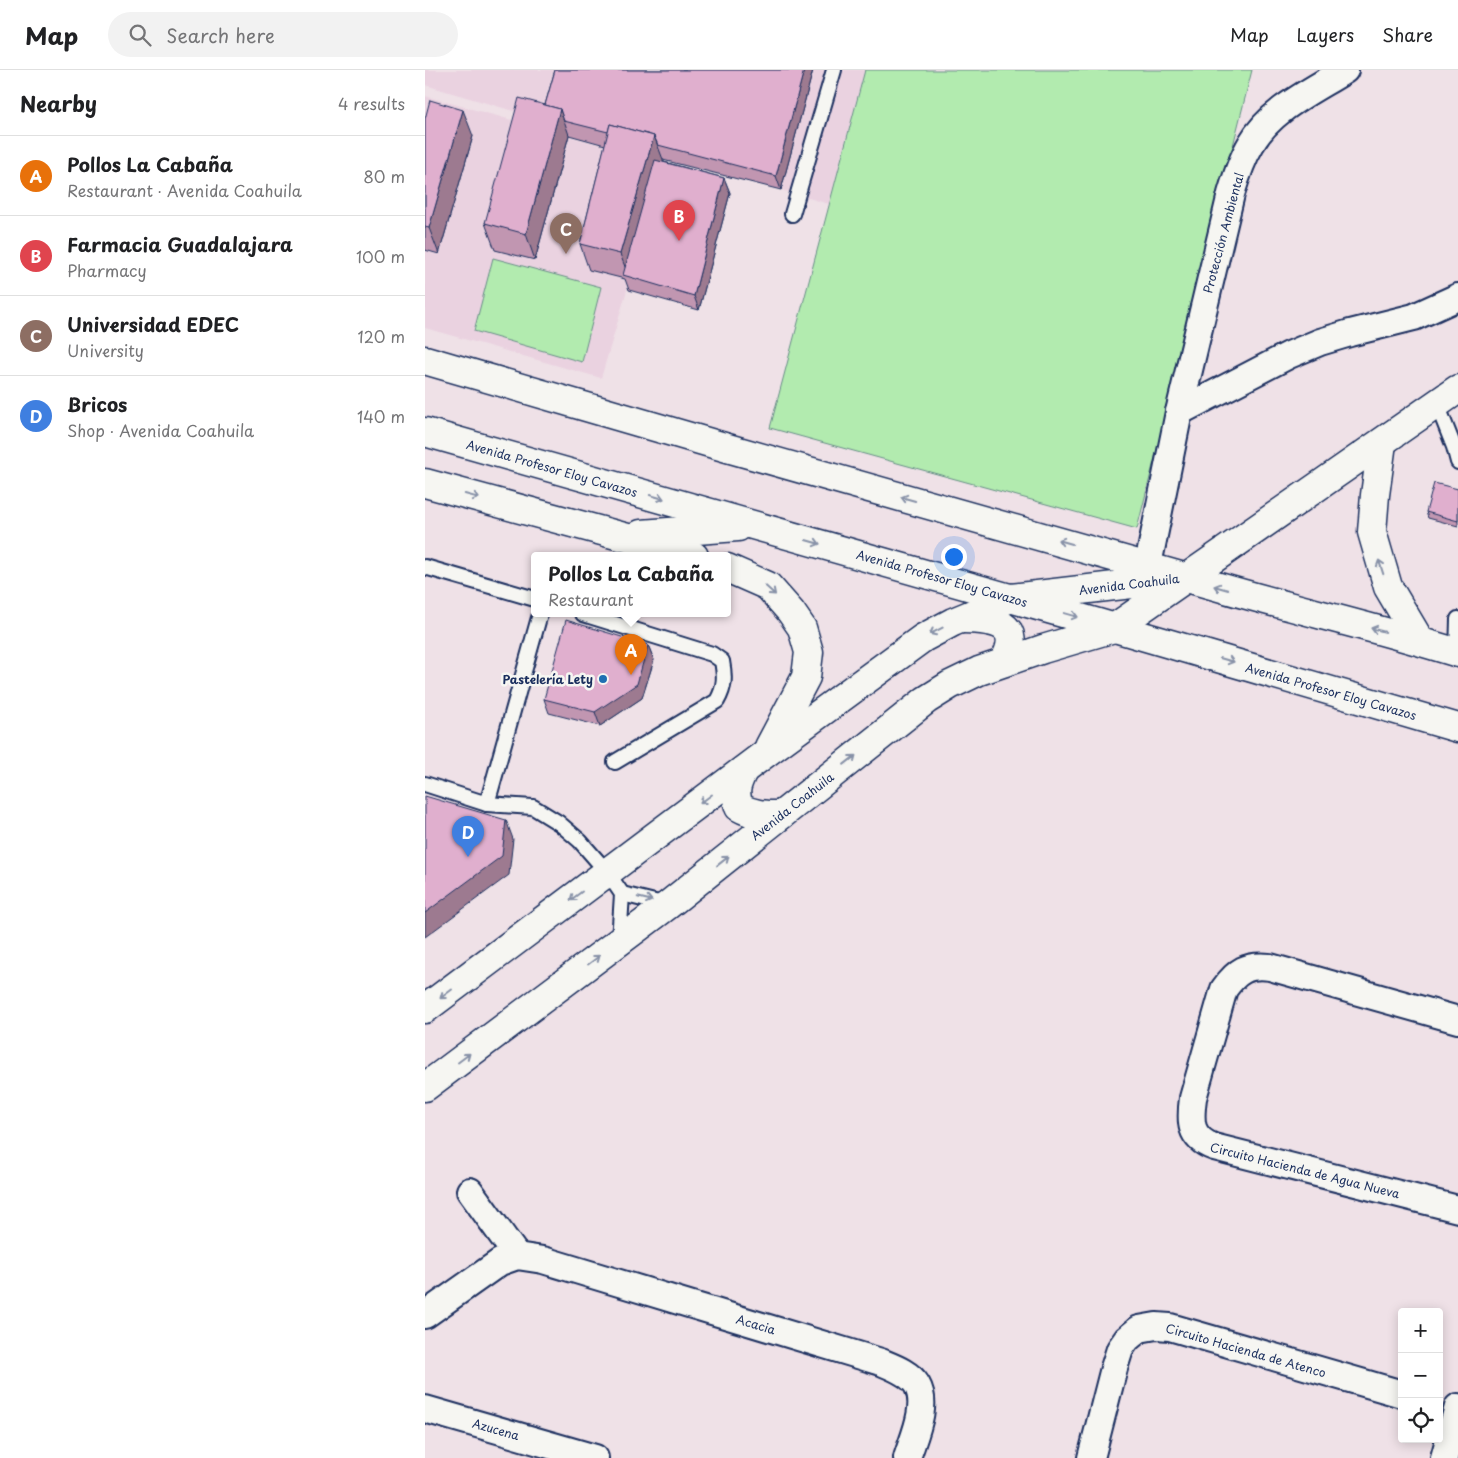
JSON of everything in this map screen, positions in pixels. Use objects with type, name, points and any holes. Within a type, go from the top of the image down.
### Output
[{"type":"main road","points":[[425,360],[729,449],[1148,565],[1186,578],[1420,641],[1457,653]]},
{"type":"main road","name":"Avenida Coahuila","points":[[425,1087],[667,905],[925,700],[971,675],[1005,662],[1114,628],[1448,397]]},
{"type":"main road","name":"Avenida Profesor Eloy Cavazos","points":[[425,432],[1011,598],[1458,728]]},
{"type":"main road","points":[[1382,443],[1375,496],[1373,532],[1379,560],[1388,587],[1420,641]]},
{"type":"main road","points":[[425,483],[680,552]]},
{"type":"main road","points":[[619,535],[759,526]]},
{"type":"main road","points":[[731,570],[768,586],[803,628],[809,652],[806,677],[766,753]]},
{"type":"main road","name":"Avenida Coahuila","points":[[425,1009],[615,883],[743,771],[923,638],[961,619],[1011,598],[1186,578]]},
{"type":"main road","points":[[961,619],[997,622],[1007,628],[1011,638],[1010,650],[1005,662]]},
{"type":"main road","points":[[743,771],[736,786],[739,807],[748,813],[781,815]]},
{"type":"street","name":"Protección Ambiental","points":[[1148,565],[1179,412],[1231,194],[1241,164],[1251,143],[1264,126],[1280,111],[1345,70]]},
{"type":"street","points":[[1179,412],[1289,355],[1320,342],[1414,317],[1458,297]]},
{"type":"street","name":"Circuito Hacienda de Agua Nueva","points":[[1458,1020],[1270,967],[1256,966],[1242,970],[1232,978],[1224,989],[1193,1098],[1192,1110],[1192,1125],[1196,1136],[1203,1143],[1458,1209]]},
{"type":"street","points":[[425,1315],[500,1262],[517,1256],[470,1192]]},
{"type":"street","name":"Acacia","points":[[517,1256],[543,1260],[881,1362],[892,1367],[917,1385],[921,1397],[919,1418],[907,1458]]},
{"type":"street","name":"Circuito Hacienda de Atenco","points":[[1091,1458],[1120,1349],[1127,1339],[1139,1329],[1156,1326],[1170,1327],[1398,1393]]},
{"type":"street","points":[[1444,1458],[1451,1407]]},
{"type":"street","name":"Azucena","points":[[425,1409],[595,1458]]},
{"type":"lane","points":[[792,214],[834,70]]},
{"type":"lane","points":[[1448,397],[1454,447],[1458,462]]},
{"type":"lane","points":[[425,567],[531,598]]},
{"type":"lane","points":[[487,804],[539,617]]},
{"type":"lane","points":[[593,617],[712,654],[721,662],[725,679],[722,692],[717,701],[615,762]]},
{"type":"lane","points":[[1457,653],[1458,620]]},
{"type":"lane","points":[[425,784],[487,804],[533,807],[559,823],[580,841],[615,883],[667,905]]},
{"type":"lane","points":[[615,883],[619,941]]},
{"type":"shaded area","points":[[425,70],[865,70],[829,204],[425,85]]},
{"type":"shaded area","points":[[425,96],[620,150],[630,280],[601,378],[425,328]]},
{"type":"green space","points":[[865,70],[1252,70],[1137,529],[770,428]]},
{"type":"green space","points":[[493,258],[601,287],[582,362],[474,331]]},
{"type":"building","points":[[555,70],[804,70],[776,176],[658,145],[654,136],[610,124],[608,132],[564,121],[560,109],[545,105]]},
{"type":"building","points":[[519,98],[560,109],[526,234],[485,223]]},
{"type":"building","points":[[430,100],[463,110],[429,228],[425,227],[425,119]]},
{"type":"building","points":[[610,124],[654,136],[620,254],[580,244]]},
{"type":"building","points":[[655,160],[724,178],[694,296],[623,275]]},
{"type":"building","points":[[1434,483],[1458,489],[1458,521],[1426,512]]},
{"type":"building","name":"Pastelería Lety","points":[[566,620],[648,645],[637,684],[595,712],[544,699]]},
{"type":"building","points":[[425,796],[506,820],[502,856],[425,913]]},
{"type":"place","name":"Farmacia Guadalajara","points":[[679,241]]},
{"type":"place","name":"Universidad EDEC","points":[[566,254]]},
{"type":"place","name":"Pollos La Cabaña","points":[[631,675]]},
{"type":"place","name":"Pastelería Lety","points":[[603,679]]},
{"type":"place","name":"Bricos","points":[[468,857]]}]
